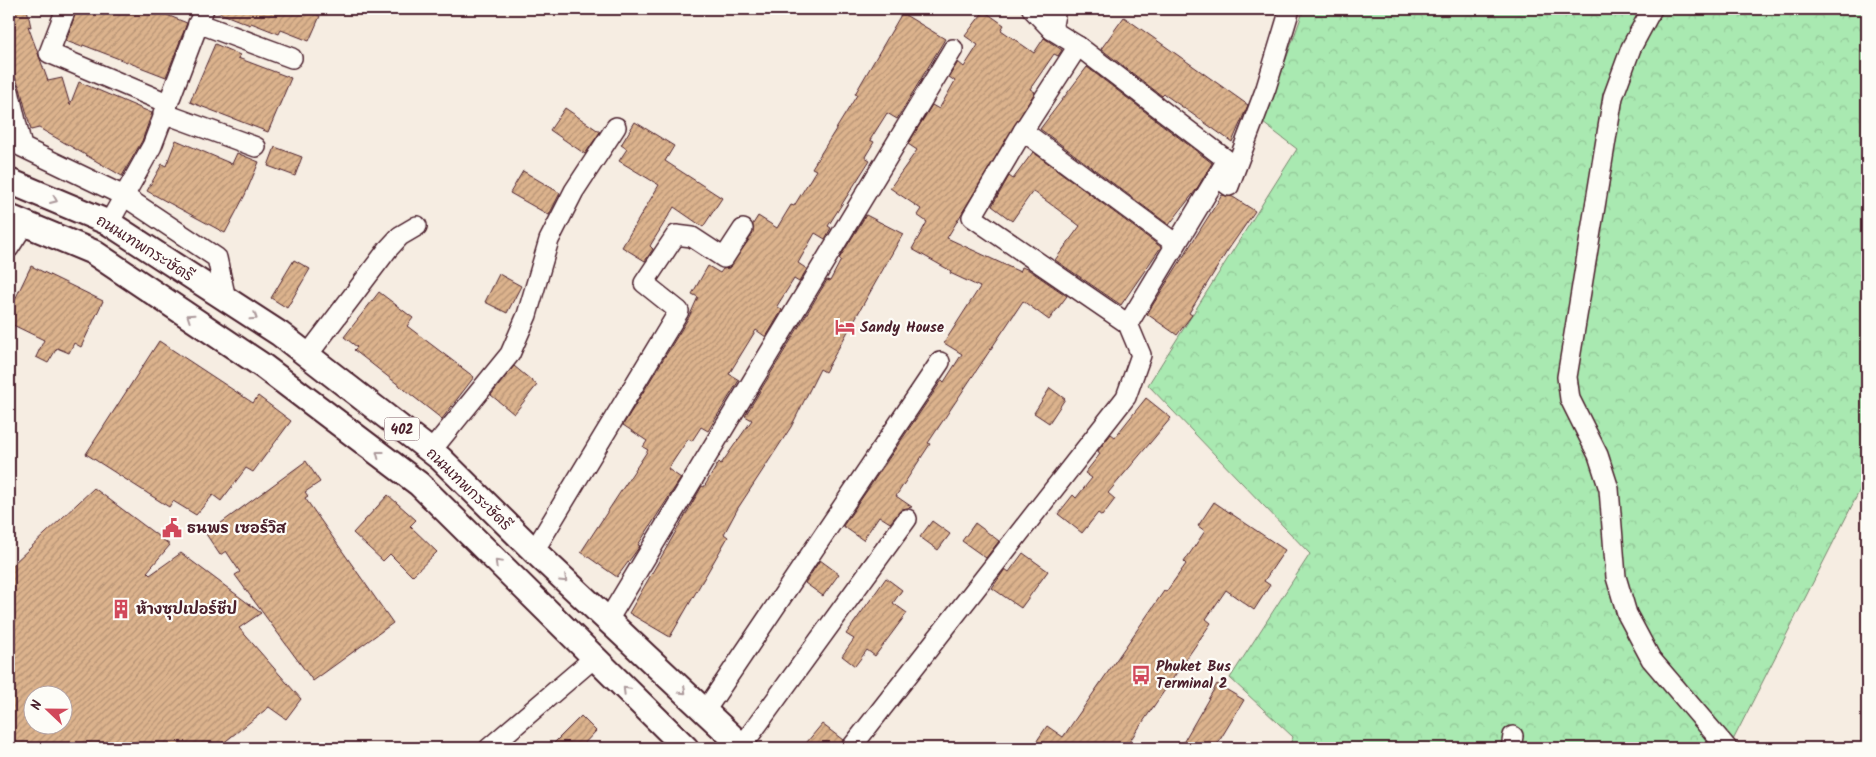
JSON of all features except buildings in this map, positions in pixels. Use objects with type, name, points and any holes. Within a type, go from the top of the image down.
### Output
[{"type":"main road","name":"ถนนเทพกระษัตรี","points":[[9,181],[109,223],[280,334],[431,451],[534,551],[743,747]]},
{"type":"main road","name":"ถนนเทพกระษัตรี","points":[[17,220],[101,258],[263,366],[419,484],[686,748]]},
{"type":"street","points":[[66,9],[49,53],[165,108],[256,147]]},
{"type":"street","points":[[1032,9],[1052,30],[1078,46],[1227,160],[1128,324]]},
{"type":"street","points":[[1052,30],[1056,9]]},
{"type":"street","points":[[1217,178],[1229,186],[1266,88],[1290,9]]},
{"type":"street","points":[[1652,9],[1631,48],[1613,97],[1567,377],[1570,399],[1598,455],[1609,489],[1616,577],[1627,614],[1651,659],[1727,748]]},
{"type":"street","points":[[109,223],[152,146],[200,13],[292,58]]},
{"type":"street","points":[[851,748],[1126,397],[1141,355],[1128,324],[972,218],[1023,131],[1078,46]]},
{"type":"street","points":[[608,620],[953,49]]},
{"type":"street","points":[[9,91],[22,147],[124,196],[217,258],[226,299]]},
{"type":"street","points":[[431,451],[510,354],[527,314],[550,240],[574,191],[616,127]]},
{"type":"street","points":[[1023,131],[1176,244]]},
{"type":"street","points":[[9,248],[17,220]]},
{"type":"street","points":[[307,356],[388,249],[400,236],[417,226]]},
{"type":"street","points":[[534,551],[679,311],[644,283],[676,235],[692,237],[724,258],[743,229]]},
{"type":"street","points":[[704,711],[940,362]]},
{"type":"street","points":[[743,747],[907,519]]},
{"type":"street","points":[[488,748],[594,658]]},
{"type":"green space","points":[[1304,9],[1867,9],[1867,476],[1729,748],[1288,748],[1293,737],[1230,678],[1310,554],[1148,385],[1297,149],[1263,123]]},
{"type":"place","name":"Sandy House","points":[[845,327]]},
{"type":"place","name":"ธนพร เซอร์วิส","points":[[172,528]]},
{"type":"place","name":"ห้างซุปเปอร์ชีป","points":[[121,609]]},
{"type":"place","name":"Phuket Bus Terminal 2","points":[[1141,675]]}]
